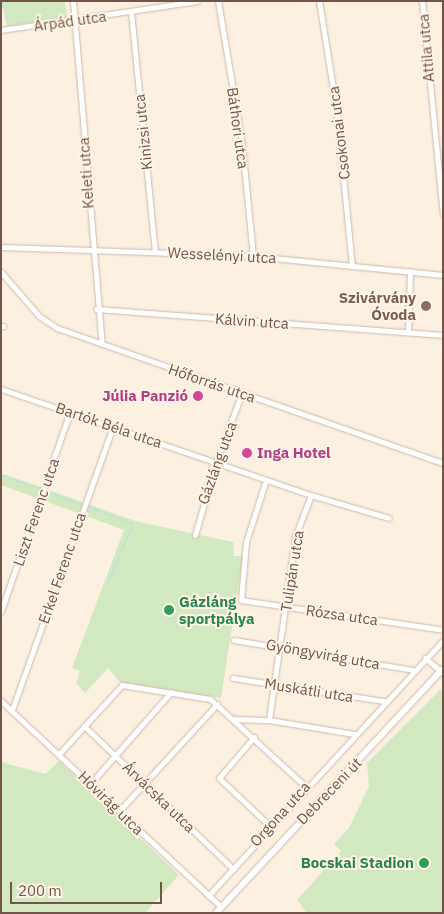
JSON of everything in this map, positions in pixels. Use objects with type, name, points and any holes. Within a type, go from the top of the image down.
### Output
[{"type":"street","name":"Keleti utca","points":[[73,1],[96,309],[102,344]]},
{"type":"street","name":"Árpád utca","points":[[1,30],[197,1]]},
{"type":"street","name":"Báthori utca","points":[[218,1],[242,144],[253,256]]},
{"type":"street","name":"Csokonai utca","points":[[319,1],[337,114],[352,266]]},
{"type":"street","name":"Attila utca","points":[[422,1],[443,214]]},
{"type":"street","name":"Kinizsi utca","points":[[131,12],[155,252]]},
{"type":"street","name":"Wesselényi utca","points":[[1,247],[253,256],[443,275]]},
{"type":"street","points":[[408,332],[410,271]]},
{"type":"street","name":"Hőforrás utca","points":[[1,272],[45,321],[102,344],[443,462]]},
{"type":"street","name":"Kálvin utca","points":[[96,309],[443,335]]},
{"type":"street","name":"Bartók Béla utca","points":[[1,390],[216,462]]},
{"type":"street","name":"Gázláng utca","points":[[195,535],[216,462],[242,393]]},
{"type":"street","name":"Liszt Ferenc utca","points":[[1,611],[70,412]]},
{"type":"street","name":"Erkel Ferenc utca","points":[[12,710],[113,426]]},
{"type":"street","points":[[216,462],[311,495],[389,518]]},
{"type":"street","name":"Rózsa utca","points":[[266,480],[246,542],[241,600],[443,630]]},
{"type":"street","name":"Tulipán utca","points":[[269,720],[295,537],[311,495]]},
{"type":"street","name":"Gyöngyvirág utca","points":[[234,640],[275,644],[280,648],[413,670]]},
{"type":"street","points":[[235,719],[269,720],[354,734],[443,640]]},
{"type":"street","points":[[425,658],[442,671]]},
{"type":"street","name":"Debreceni út","points":[[216,913],[442,671]]},
{"type":"street","name":"Muskátli utca","points":[[234,678],[384,702]]},
{"type":"street","points":[[59,754],[122,685],[210,698],[254,736],[305,786]]},
{"type":"street","points":[[91,783],[171,692]]},
{"type":"street","name":"Hóvirág utca","points":[[1,701],[120,810],[221,907]]},
{"type":"street","points":[[120,810],[146,784],[217,704]]},
{"type":"street","name":"Árvácska utca","points":[[84,726],[233,869]]},
{"type":"street","name":"Orgona utca","points":[[208,896],[305,786],[354,734]]},
{"type":"street","points":[[254,736],[219,778],[270,826]]},
{"type":"green space","points":[[1,1],[65,1],[67,18],[7,26]]},
{"type":"green space","points":[[1,473],[135,521],[233,542],[234,556],[243,556],[221,698],[120,682],[108,668],[85,693],[76,683],[80,671],[72,668],[124,530],[1,485]]},
{"type":"green space","points":[[443,687],[443,913],[307,913],[297,900],[341,851],[334,844],[349,828],[369,786],[367,763]]},
{"type":"green space","points":[[59,761],[179,875],[145,913],[1,913],[1,762],[45,774]]},
{"type":"waterway","points":[[1,475],[5,476]]},
{"type":"waterway","points":[[12,479],[41,489]]},
{"type":"waterway","points":[[49,492],[82,504]]},
{"type":"waterway","points":[[90,507],[132,524]]},
{"type":"waterway","points":[[107,583],[131,527]]},
{"type":"place","name":"Szivárvány Óvoda","points":[[426,306]]},
{"type":"place","name":"Júlia Panzió","points":[[198,396]]},
{"type":"place","name":"Inga Hotel","points":[[247,453]]},
{"type":"place","name":"Gázláng sportpálya","points":[[169,610]]},
{"type":"place","name":"Bocskai Stadion","points":[[424,863]]}]
